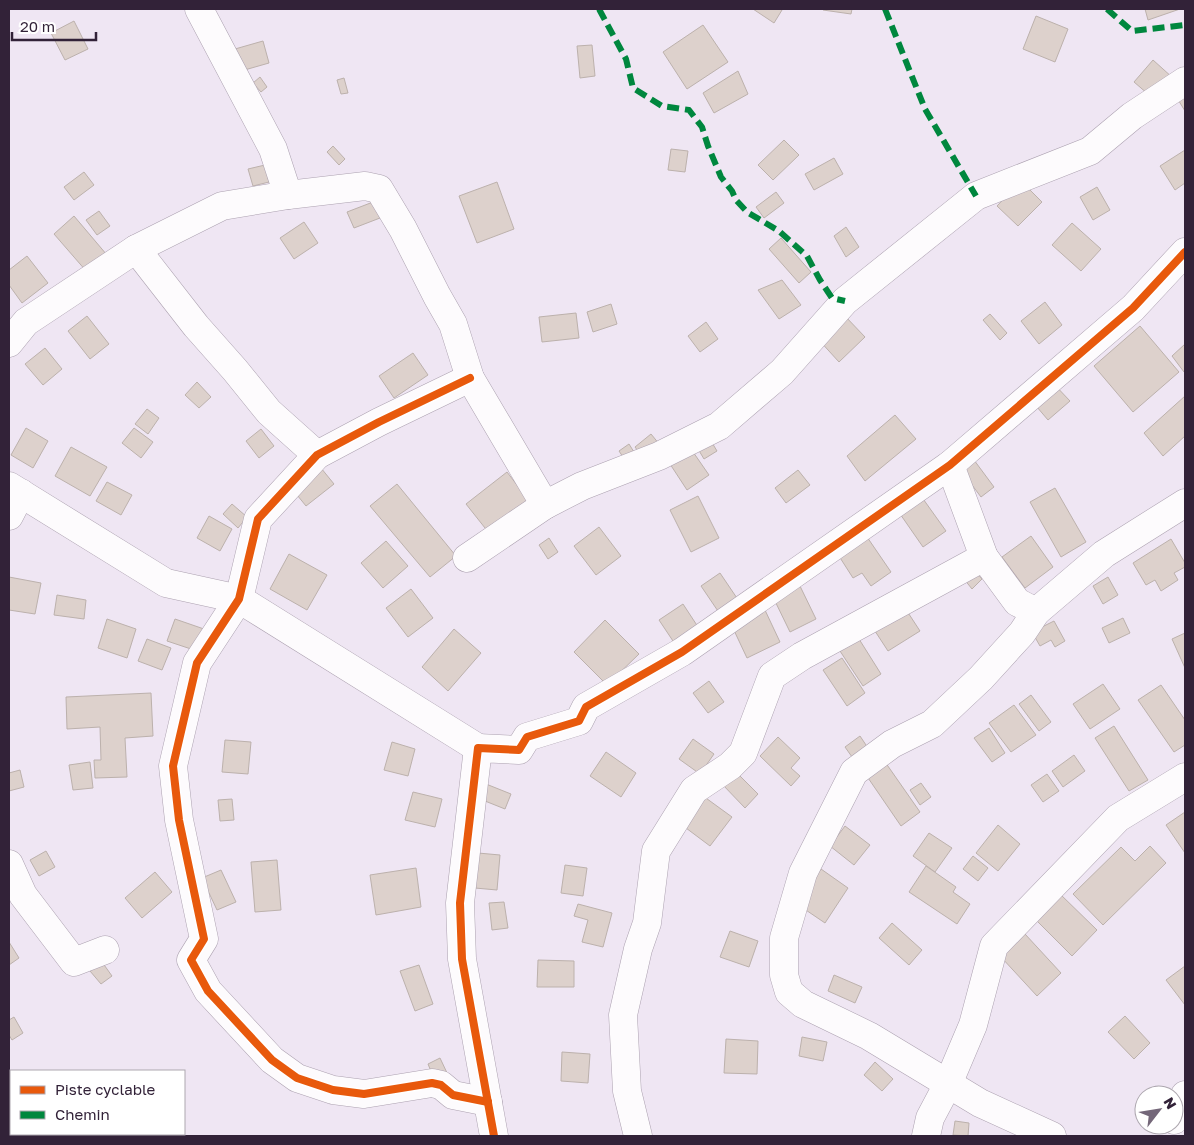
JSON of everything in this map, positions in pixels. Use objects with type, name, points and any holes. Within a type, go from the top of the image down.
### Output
[{"type":"street","points":[[199,9],[274,149],[288,195]]},
{"type":"street","points":[[467,558],[545,505],[582,486],[659,456],[719,426],[782,372],[844,301],[976,196],[1090,151],[1132,116],[1185,81]]},
{"type":"street","points":[[9,343],[26,322],[136,249],[222,206],[288,195],[365,186],[379,189],[404,229],[453,324],[470,378],[545,505]]},
{"type":"street","points":[[136,249],[196,326],[269,412],[317,455]]},
{"type":"street","points":[[13,498],[166,583],[239,599],[478,748],[519,750],[527,737],[579,721],[586,707],[682,652],[950,465],[1133,308],[1185,252]]},
{"type":"street","points":[[470,378],[379,422],[317,455],[258,519],[239,599],[197,662],[173,766],[179,820],[204,939],[191,960],[208,991],[272,1060],[297,1078],[333,1090],[364,1094],[432,1083],[441,1085],[453,1095],[488,1102]]},
{"type":"street","points":[[950,465],[984,557],[1017,602],[1036,612]]},
{"type":"street","points":[[1052,1136],[980,1103],[869,1036],[803,1004],[789,992],[784,974],[784,938],[803,873],[854,772],[892,744],[932,724],[981,678],[1022,633],[1036,612],[1104,554],[1185,503]]},
{"type":"street","points":[[638,1136],[627,1091],[623,1015],[638,949],[647,923],[656,851],[694,790],[730,766],[743,753],[772,676],[802,656],[984,557]]},
{"type":"street","points":[[478,748],[460,903],[462,959],[494,1136]]},
{"type":"street","points":[[926,1136],[930,1118],[948,1084],[973,1025],[994,946],[1118,818],[1185,777]]},
{"type":"street","points":[[9,864],[23,895],[74,962],[105,950]]},
{"type":"building","points":[[753,9],[780,9],[782,10],[774,23]]},
{"type":"building","points":[[823,9],[852,9],[851,14]]},
{"type":"building","points":[[1145,9],[1180,9],[1148,20]]},
{"type":"building","points":[[1036,16],[1068,29],[1055,62],[1023,49]]},
{"type":"building","points":[[74,21],[88,49],[65,60],[51,33]]},
{"type":"building","points":[[703,25],[728,62],[687,89],[663,52]]},
{"type":"building","points":[[263,41],[269,63],[241,71],[235,49]]},
{"type":"building","points":[[592,45],[595,76],[580,78],[577,46]]},
{"type":"building","points":[[1153,60],[1173,78],[1155,100],[1134,82]]},
{"type":"building","points":[[738,71],[748,94],[714,113],[703,93]]},
{"type":"building","points":[[260,77],[267,87],[261,92],[253,83]]},
{"type":"building","points":[[344,78],[348,93],[341,94],[337,80]]},
{"type":"building","points":[[1185,93],[1185,111],[1177,98]]},
{"type":"building","points":[[784,140],[799,155],[773,180],[758,165]]},
{"type":"building","points":[[333,146],[345,159],[339,165],[327,152]]},
{"type":"building","points":[[671,149],[688,151],[685,172],[668,170]]},
{"type":"building","points":[[1185,150],[1185,183],[1175,190],[1160,166]]},
{"type":"building","points":[[834,158],[843,174],[814,190],[805,174]]},
{"type":"building","points":[[265,165],[269,182],[253,186],[248,169]]},
{"type":"building","points":[[84,172],[94,185],[74,200],[64,187]]},
{"type":"building","points":[[1021,181],[1042,202],[1018,226],[997,206]]},
{"type":"building","points":[[497,182],[514,229],[477,243],[459,196]]},
{"type":"building","points":[[1097,187],[1110,210],[1093,220],[1080,197]]},
{"type":"building","points":[[776,192],[784,203],[764,218],[756,207]]},
{"type":"building","points":[[373,202],[380,218],[354,228],[347,212]]},
{"type":"building","points":[[99,211],[110,226],[97,235],[86,220]]},
{"type":"building","points":[[74,216],[107,255],[87,272],[54,234]]},
{"type":"building","points":[[304,222],[318,243],[294,259],[280,238]]},
{"type":"building","points":[[1072,223],[1101,249],[1081,271],[1052,245]]},
{"type":"building","points":[[846,227],[859,247],[846,257],[834,236]]},
{"type":"building","points":[[781,238],[811,272],[799,283],[769,249]]},
{"type":"building","points":[[27,256],[48,283],[22,303],[9,285],[9,270]]},
{"type":"building","points":[[782,280],[801,305],[779,319],[758,290]]},
{"type":"building","points":[[1045,302],[1062,325],[1039,344],[1021,321]]},
{"type":"building","points":[[611,304],[617,324],[593,332],[587,312]]},
{"type":"building","points":[[576,313],[579,338],[542,342],[539,317]]},
{"type":"building","points":[[990,314],[1007,333],[1000,340],[983,320]]},
{"type":"building","points":[[844,315],[865,337],[839,362],[818,339]]},
{"type":"building","points":[[87,316],[109,344],[90,359],[68,331]]},
{"type":"building","points":[[706,322],[718,339],[700,352],[688,336]]},
{"type":"building","points":[[1140,326],[1179,372],[1133,412],[1094,366]]},
{"type":"building","points":[[1185,344],[1185,371],[1184,372],[1172,356]]},
{"type":"building","points":[[45,348],[62,369],[43,385],[25,364]]},
{"type":"building","points":[[413,353],[428,375],[394,398],[379,376]]},
{"type":"building","points":[[197,382],[211,397],[199,408],[185,395]]},
{"type":"building","points":[[1052,382],[1070,401],[1048,420],[1031,400]]},
{"type":"building","points":[[1185,396],[1185,436],[1163,456],[1144,433]]},
{"type":"building","points":[[147,409],[159,418],[148,434],[135,424]]},
{"type":"building","points":[[895,415],[916,439],[865,481],[847,456]]},
{"type":"building","points":[[26,428],[48,441],[33,468],[11,455]]},
{"type":"building","points":[[134,428],[153,442],[141,458],[122,443]]},
{"type":"building","points":[[261,429],[274,446],[259,458],[246,441]]},
{"type":"building","points":[[651,434],[660,445],[643,458],[635,447]]},
{"type":"building","points":[[711,441],[717,451],[704,459],[698,449]]},
{"type":"building","points":[[629,444],[639,460],[629,466],[619,451]]},
{"type":"building","points":[[71,447],[107,467],[90,496],[55,476]]},
{"type":"building","points":[[691,449],[709,475],[687,490],[670,464]]},
{"type":"building","points":[[974,460],[994,487],[981,497],[960,469]]},
{"type":"building","points":[[321,468],[334,484],[306,506],[293,490]]},
{"type":"building","points":[[798,470],[810,485],[786,503],[775,488]]},
{"type":"building","points":[[507,472],[530,502],[489,533],[466,504]]},
{"type":"building","points":[[107,482],[132,495],[121,515],[96,501]]},
{"type":"building","points":[[397,484],[456,556],[430,577],[370,506]]},
{"type":"building","points":[[1055,488],[1086,542],[1061,557],[1030,502]]},
{"type":"building","points":[[698,496],[719,538],[691,552],[670,510]]},
{"type":"building","points":[[921,496],[946,531],[923,547],[898,511]]},
{"type":"building","points":[[232,504],[247,517],[238,528],[223,514]]},
{"type":"building","points":[[209,516],[232,529],[220,551],[197,538]]},
{"type":"building","points":[[599,527],[621,556],[596,575],[574,546]]},
{"type":"building","points":[[865,534],[891,572],[871,586],[862,573],[853,578],[837,553]]},
{"type":"building","points":[[1031,536],[1053,567],[1025,588],[1002,557]]},
{"type":"building","points":[[549,538],[558,552],[548,559],[539,545]]},
{"type":"building","points":[[1171,539],[1185,563],[1185,567],[1174,573],[1178,580],[1161,591],[1155,580],[1146,585],[1133,563]]},
{"type":"building","points":[[386,541],[408,566],[383,588],[361,563]]},
{"type":"building","points":[[289,554],[327,575],[307,610],[270,589]]},
{"type":"building","points":[[974,570],[982,579],[972,589],[964,579]]},
{"type":"building","points":[[720,573],[743,607],[724,620],[701,586]]},
{"type":"building","points":[[9,577],[41,583],[35,614],[9,610]]},
{"type":"building","points":[[1108,577],[1118,595],[1103,604],[1093,586]]},
{"type":"building","points":[[799,584],[816,619],[790,632],[773,597]]},
{"type":"building","points":[[411,589],[433,618],[408,637],[386,608]]},
{"type":"building","points":[[57,595],[86,600],[84,619],[54,615]]},
{"type":"building","points":[[683,604],[702,633],[679,650],[659,620]]},
{"type":"building","points":[[764,608],[780,642],[747,658],[731,624]]},
{"type":"building","points":[[905,608],[920,631],[888,651],[873,628]]},
{"type":"building","points":[[1123,618],[1130,633],[1109,643],[1102,628]]},
{"type":"building","points":[[107,619],[136,629],[127,658],[98,648]]},
{"type":"building","points":[[175,619],[204,629],[197,651],[167,641]]},
{"type":"building","points":[[605,620],[639,654],[607,685],[574,652]]},
{"type":"building","points":[[1054,621],[1065,641],[1055,647],[1051,640],[1040,646],[1032,632]]},
{"type":"building","points":[[454,629],[481,653],[448,691],[422,667]]},
{"type":"building","points":[[1185,633],[1185,668],[1172,639]]},
{"type":"building","points":[[147,639],[171,648],[162,670],[138,661]]},
{"type":"building","points":[[859,639],[881,674],[863,686],[840,651]]},
{"type":"building","points":[[842,658],[865,693],[847,706],[823,670]]},
{"type":"building","points":[[709,681],[724,702],[708,713],[693,693]]},
{"type":"building","points":[[1103,684],[1120,709],[1090,729],[1073,704]]},
{"type":"building","points":[[1161,685],[1185,720],[1185,745],[1174,752],[1138,700]]},
{"type":"building","points":[[151,693],[153,736],[125,738],[127,777],[95,778],[94,760],[101,760],[100,727],[67,729],[66,697]]},
{"type":"building","points":[[1031,695],[1051,722],[1039,731],[1019,704]]},
{"type":"building","points":[[1014,705],[1036,735],[1011,752],[989,723]]},
{"type":"building","points":[[1114,726],[1148,780],[1129,791],[1095,738]]},
{"type":"building","points":[[989,728],[1005,753],[992,762],[974,738]]},
{"type":"building","points":[[860,736],[872,754],[857,764],[845,747]]},
{"type":"building","points":[[778,737],[800,758],[791,768],[800,776],[791,786],[760,756]]},
{"type":"building","points":[[693,739],[714,754],[700,774],[679,759]]},
{"type":"building","points":[[225,740],[251,742],[248,774],[222,772]]},
{"type":"building","points":[[392,742],[415,749],[408,776],[384,770]]},
{"type":"building","points":[[606,752],[636,773],[621,797],[590,776]]},
{"type":"building","points":[[1074,755],[1085,771],[1063,787],[1052,771]]},
{"type":"building","points":[[883,759],[920,812],[901,826],[864,772]]},
{"type":"building","points":[[90,762],[93,788],[73,790],[69,765]]},
{"type":"building","points":[[20,770],[24,787],[9,791],[9,773]]},
{"type":"building","points":[[735,771],[758,794],[745,808],[722,784]]},
{"type":"building","points":[[1047,774],[1059,791],[1043,802],[1031,785]]},
{"type":"building","points":[[921,783],[931,797],[920,805],[910,790]]},
{"type":"building","points":[[486,784],[511,794],[505,809],[480,799]]},
{"type":"building","points":[[413,792],[442,799],[435,827],[405,820]]},
{"type":"building","points":[[699,793],[732,817],[710,846],[678,822]]},
{"type":"building","points":[[232,799],[234,820],[220,821],[218,800]]},
{"type":"building","points":[[1185,812],[1185,853],[1166,825]]},
{"type":"building","points":[[998,825],[1020,844],[998,871],[976,853]]},
{"type":"building","points":[[845,826],[870,845],[854,865],[830,846]]},
{"type":"building","points":[[929,833],[952,848],[935,872],[913,856]]},
{"type":"building","points":[[1150,846],[1166,863],[1103,925],[1073,894],[1121,847],[1135,861]]},
{"type":"building","points":[[46,851],[55,867],[39,876],[30,860]]},
{"type":"building","points":[[467,852],[500,855],[497,890],[464,887]]},
{"type":"building","points":[[973,856],[988,868],[978,881],[963,869]]},
{"type":"building","points":[[277,860],[281,910],[255,912],[251,862]]},
{"type":"building","points":[[565,865],[587,868],[583,896],[561,893]]},
{"type":"building","points":[[926,866],[956,887],[953,892],[970,904],[957,924],[909,892]]},
{"type":"building","points":[[416,868],[421,907],[376,915],[370,875]]},
{"type":"building","points":[[821,869],[848,888],[825,923],[797,904]]},
{"type":"building","points":[[221,870],[236,902],[217,910],[202,878]]},
{"type":"building","points":[[155,872],[172,892],[142,918],[125,898]]},
{"type":"building","points":[[1059,893],[1097,930],[1072,956],[1034,918]]},
{"type":"building","points":[[504,902],[508,928],[492,930],[489,903]]},
{"type":"building","points":[[578,904],[612,913],[603,947],[582,942],[588,920],[574,916]]},
{"type":"building","points":[[892,923],[922,950],[909,965],[879,938]]},
{"type":"building","points":[[730,931],[758,941],[749,967],[720,957]]},
{"type":"building","points":[[1025,934],[1061,973],[1037,996],[1001,957]]},
{"type":"building","points":[[9,942],[19,958],[9,965]]},
{"type":"building","points":[[538,960],[574,961],[574,987],[537,987]]},
{"type":"building","points":[[102,962],[112,976],[101,984],[90,971]]},
{"type":"building","points":[[419,965],[433,1004],[415,1011],[400,971]]},
{"type":"building","points":[[1185,966],[1185,1005],[1166,980]]},
{"type":"building","points":[[834,975],[862,987],[855,1003],[828,991]]},
{"type":"building","points":[[1125,1016],[1150,1043],[1134,1059],[1108,1032]]},
{"type":"building","points":[[14,1017],[23,1033],[12,1040],[9,1035],[9,1020]]},
{"type":"building","points":[[802,1037],[827,1042],[823,1061],[799,1056]]},
{"type":"building","points":[[726,1039],[758,1041],[757,1074],[724,1073]]},
{"type":"building","points":[[562,1052],[590,1054],[588,1083],[561,1081]]},
{"type":"building","points":[[440,1058],[448,1075],[435,1081],[428,1064]]},
{"type":"building","points":[[875,1062],[893,1079],[882,1091],[864,1075]]},
{"type":"building","points":[[9,1100],[10,1130],[9,1129]]},
{"type":"building","points":[[955,1121],[969,1123],[968,1136],[953,1135]]},
{"type":"marked path","points":[[599,9],[626,59],[633,88],[662,106],[689,110],[702,127],[721,177],[732,191],[736,200],[747,212],[779,231],[807,256],[832,298],[845,301]]},
{"type":"marked path","points":[[885,9],[925,109],[976,196]]},
{"type":"marked path","points":[[1107,9],[1132,31],[1185,25]]},
{"type":"cycle path","points":[[494,1136],[462,959],[460,903],[478,748],[519,750],[527,737],[579,721],[586,707],[682,652],[950,465],[1133,308],[1185,252]]},
{"type":"cycle path","points":[[470,378],[379,422],[317,455],[258,519],[239,599],[197,663],[173,766],[179,820],[204,939],[191,960],[208,991],[272,1060],[297,1078],[333,1090],[364,1094],[432,1083],[441,1085],[453,1095],[488,1102]]}]
